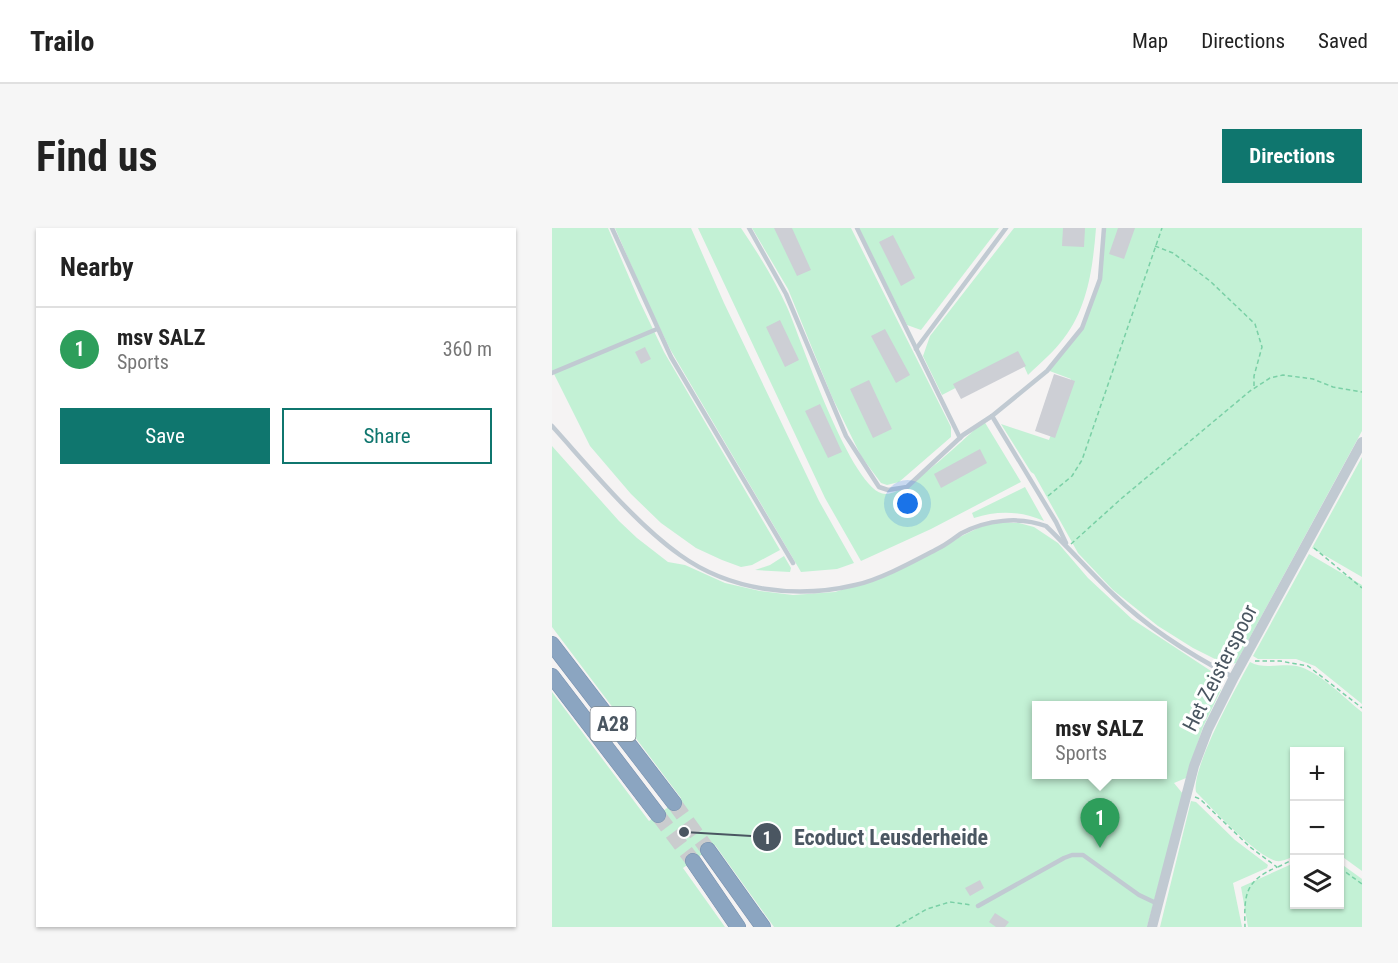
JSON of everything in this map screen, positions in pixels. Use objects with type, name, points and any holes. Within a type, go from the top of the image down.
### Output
[{"type":"highway","name":"A28","points":[[552,644],[674,803]]},
{"type":"highway","name":"A28","points":[[552,676],[658,814]]},
{"type":"highway","points":[[708,850],[763,927]]},
{"type":"highway","points":[[693,861],[738,927]]},
{"type":"street","name":"Het Zeisterspoor","points":[[1152,927],[1201,746],[1234,677],[1362,442]]},
{"type":"lane","points":[[612,228],[671,357],[793,563]]},
{"type":"lane","points":[[749,228],[786,294],[846,436],[879,487],[888,490],[907,487],[960,438],[992,416],[1047,371],[1082,328],[1100,279],[1104,228]]},
{"type":"lane","points":[[857,228],[960,438]]},
{"type":"lane","points":[[916,349],[1006,228]]},
{"type":"lane","points":[[552,373],[657,328]]},
{"type":"lane","points":[[992,416],[1043,500],[1068,547]]},
{"type":"lane","points":[[552,426],[655,534],[681,556],[732,582],[771,590],[817,591],[857,585],[930,552],[976,526],[1022,520],[1036,522],[1046,526],[1115,596],[1159,632],[1209,665],[1234,677]]},
{"type":"lane","points":[[978,906],[1072,855],[1083,855],[1139,895],[1158,904]]},
{"type":"path","points":[[1043,500],[1072,476],[1082,460],[1162,228]]},
{"type":"path","points":[[1155,246],[1173,253],[1210,281],[1255,324],[1262,347],[1254,376],[1254,388]]},
{"type":"path","points":[[1068,547],[1122,498],[1254,388],[1270,378],[1283,375],[1313,379],[1333,387],[1362,392]]},
{"type":"path","points":[[1307,544],[1320,552],[1362,588]]},
{"type":"path","points":[[1245,657],[1258,662],[1280,661],[1308,666],[1362,708]]},
{"type":"path","points":[[1188,792],[1200,799],[1250,848],[1277,867]]},
{"type":"path","points":[[1245,927],[1245,894],[1261,874],[1290,862]]},
{"type":"path","points":[[1344,871],[1362,884]]},
{"type":"path","points":[[896,927],[927,909],[951,902],[978,906]]},
{"type":"green space","points":[[552,228],[608,228],[664,352],[780,550],[752,565],[741,567],[696,548],[661,523],[631,494],[590,446],[552,370]]},
{"type":"green space","points":[[615,228],[691,228],[724,303],[819,501],[854,563],[837,569],[801,572],[670,349]]},
{"type":"green space","points":[[698,228],[741,228],[777,286],[844,444],[859,471],[873,488],[887,494],[909,484],[923,475],[984,421],[1021,482],[931,529],[861,561],[825,498]]},
{"type":"green space","points":[[752,228],[851,228],[951,427],[951,437],[899,482],[887,485],[881,483],[861,456],[832,397],[788,289]]},
{"type":"green space","points":[[858,228],[999,228],[921,330],[907,325]]},
{"type":"green space","points":[[1014,228],[1096,228],[1088,286],[1079,313],[1060,343],[1028,375],[1019,355],[942,395],[923,356],[930,336]]},
{"type":"green space","points":[[1106,228],[1362,228],[1362,431],[1236,663],[1227,665],[1193,648],[1158,626],[1113,590],[1078,553],[1034,474],[1001,424],[1049,440],[1071,379],[1047,370],[1083,325],[1100,277]]},
{"type":"green space","points":[[552,446],[619,521],[668,562],[685,565],[725,583],[760,591],[793,595],[835,592],[875,579],[980,527],[998,522],[1019,523],[1034,527],[1058,543],[1088,578],[1132,619],[1217,676],[1221,690],[1203,727],[1186,778],[1174,783],[1183,794],[1147,927],[774,927],[715,845],[683,868],[725,927],[552,927],[552,692],[649,821],[681,798],[552,627]]},
{"type":"green space","points":[[1362,457],[1362,577],[1312,548]]},
{"type":"green space","points":[[1025,487],[1044,521],[1027,515],[1009,513],[974,518],[972,513]]},
{"type":"green space","points":[[1309,554],[1362,585],[1362,704],[1315,666],[1296,659],[1258,659],[1253,656]]},
{"type":"green space","points":[[784,556],[791,568],[790,572],[755,570],[770,565]]},
{"type":"green space","points":[[1250,662],[1261,666],[1297,666],[1314,673],[1362,712],[1362,871],[1344,858],[1344,747],[1290,747],[1290,857],[1283,860],[1276,861],[1257,850],[1196,792],[1200,765],[1226,707]]},
{"type":"green space","points":[[1191,801],[1196,802],[1235,840],[1268,865],[1267,868],[1233,883],[1242,927],[1160,927]]},
{"type":"green space","points":[[1290,865],[1290,909],[1344,909],[1344,866],[1362,879],[1362,927],[1248,927],[1241,887]]},
{"type":"building","points":[[774,228],[792,228],[811,270],[797,276]]},
{"type":"building","points":[[1063,228],[1085,228],[1084,247],[1062,246]]},
{"type":"building","points":[[1118,228],[1135,228],[1124,259],[1109,254]]},
{"type":"building","points":[[893,235],[915,278],[901,286],[879,242]]},
{"type":"building","points":[[780,320],[799,360],[785,367],[766,327]]},
{"type":"building","points":[[885,329],[910,375],[896,383],[871,336]]},
{"type":"building","points":[[645,347],[651,359],[641,364],[635,352]]},
{"type":"building","points":[[1018,351],[1026,366],[961,399],[953,384]]},
{"type":"building","points":[[1054,374],[1075,381],[1055,438],[1035,431]]},
{"type":"building","points":[[869,380],[892,429],[873,438],[850,389]]},
{"type":"building","points":[[820,404],[842,452],[828,458],[805,411]]},
{"type":"building","points":[[980,449],[987,463],[941,488],[934,474]]},
{"type":"building","points":[[980,880],[984,888],[970,896],[965,888]]},
{"type":"building","points":[[995,913],[1009,922],[1005,927],[996,927],[989,922]]},
{"type":"tunnel","points":[[674,803],[708,850]]},
{"type":"tunnel","points":[[658,815],[693,861]]},
{"type":"place","name":"Ecoduct Leusderheide","points":[[684,832]]},
{"type":"place","name":"msv SALZ","points":[[1100,848]]}]
